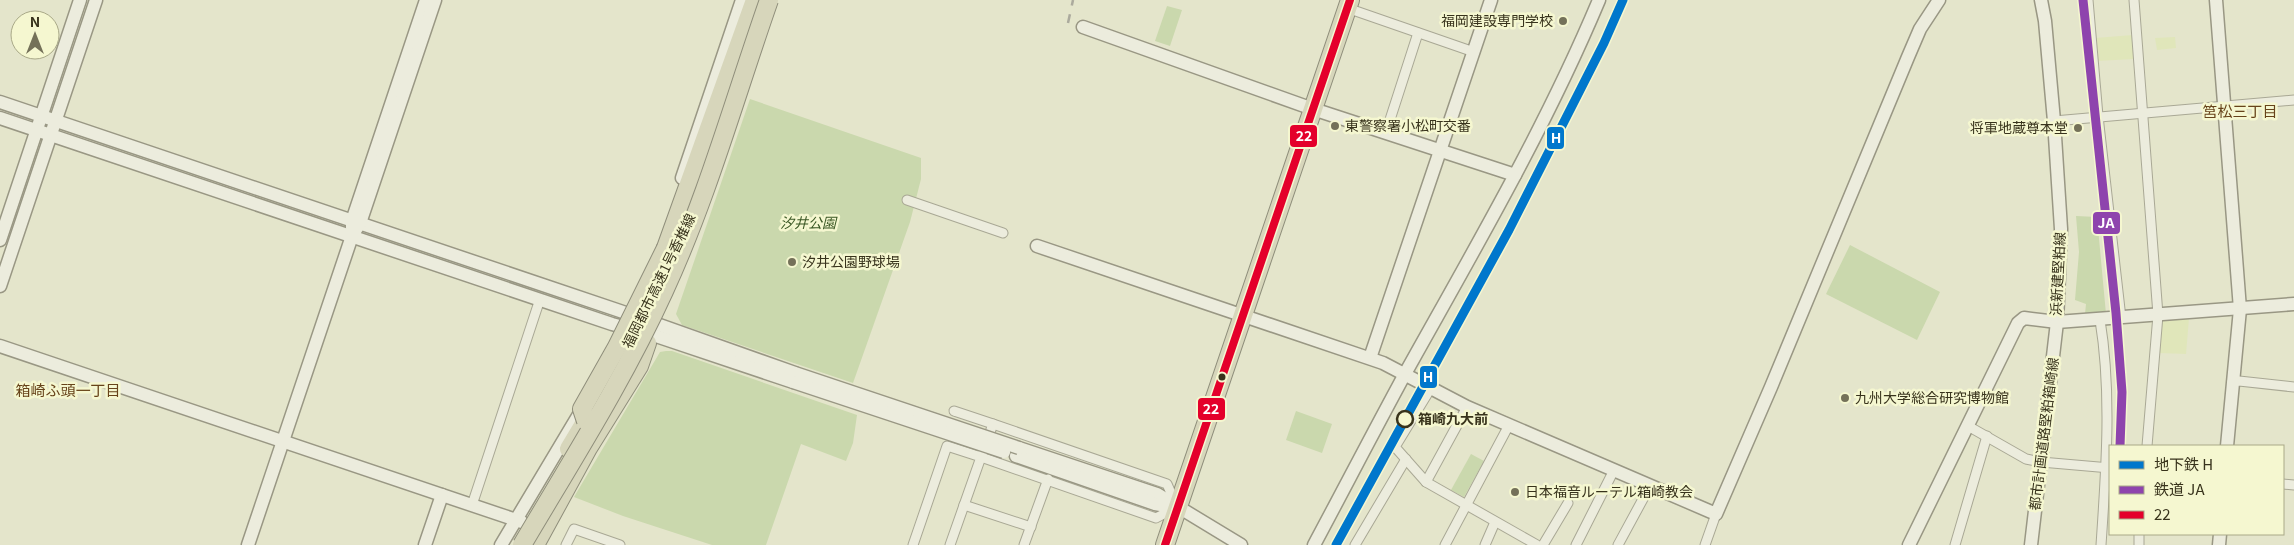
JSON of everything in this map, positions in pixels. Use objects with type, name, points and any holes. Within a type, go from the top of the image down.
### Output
[{"type":"highway","points":[[586,421],[582,409],[617,347],[666,248],[755,0]]},
{"type":"highway","name":"福岡都市高速1号香椎線","points":[[515,545],[634,336],[678,246],[696,203],[767,0]]},
{"type":"highway","name":"福岡都市高速1号香椎線","points":[[522,545],[631,357],[664,291],[699,204],[767,0]]},
{"type":"highway","points":[[1165,545],[1176,507],[1243,316],[1348,4]]},
{"type":"highway","points":[[534,545],[588,448],[639,366],[653,334]]},
{"type":"street","points":[[0,240],[80,0]]},
{"type":"street","points":[[0,286],[96,0]]},
{"type":"street","points":[[248,545],[352,236],[426,0]]},
{"type":"street","points":[[356,222],[435,0]]},
{"type":"street","points":[[501,545],[613,362],[633,323],[742,0]]},
{"type":"street","points":[[522,545],[621,371],[653,334],[702,204],[767,0]]},
{"type":"street","points":[[1370,358],[1491,0]]},
{"type":"street","points":[[1314,545],[1405,374],[1515,175],[1562,82],[1599,0]]},
{"type":"street","points":[[1705,545],[1716,514],[1771,387],[1908,56],[1920,29],[1939,0]]},
{"type":"street","name":"浜新建堅粕線","points":[[1911,544],[2018,323],[2024,318],[2057,322],[2061,229],[2054,121],[2045,21],[2041,0]]},
{"type":"street","points":[[2088,0],[2098,116],[2121,318]]},
{"type":"street","points":[[2134,0],[2158,315],[2147,445]]},
{"type":"street","points":[[2216,0],[2240,309],[2227,445]]},
{"type":"street","points":[[1348,4],[1418,33],[1474,52]]},
{"type":"street","points":[[1083,27],[1312,109],[1515,175]]},
{"type":"street","points":[[1386,132],[1418,33]]},
{"type":"street","points":[[2054,121],[2294,100]]},
{"type":"street","points":[[0,102],[356,222],[633,323],[653,334],[794,377],[1017,452],[1157,494],[1241,545]]},
{"type":"street","points":[[0,118],[540,299],[633,323]]},
{"type":"street","points":[[907,200],[1003,233]]},
{"type":"street","points":[[1037,246],[1370,358],[1467,407],[1716,514]]},
{"type":"street","points":[[472,505],[540,299]]},
{"type":"street","points":[[2057,322],[2294,304]]},
{"type":"street","points":[[2100,320],[2106,353],[2108,467],[2101,545]]},
{"type":"street","name":"都市計画道路堅粕箱崎線","points":[[2031,545],[2057,322]]},
{"type":"street","points":[[0,346],[532,525]]},
{"type":"street","points":[[2232,382],[2239,381],[2294,387]]},
{"type":"street","points":[[1431,388],[1395,447],[1426,482],[1537,545]]},
{"type":"street","points":[[1426,482],[1467,407]]},
{"type":"street","points":[[954,411],[1167,484],[1176,507]]},
{"type":"street","points":[[950,545],[993,424]]},
{"type":"street","points":[[1445,545],[1509,425]]},
{"type":"street","points":[[1968,426],[2026,458],[2041,462],[2108,467]]},
{"type":"street","points":[[1956,545],[1987,436]]},
{"type":"street","points":[[914,545],[947,446],[1048,479],[1156,518],[1176,507]]},
{"type":"street","points":[[1355,545],[1406,458]]},
{"type":"street","points":[[1576,545],[1614,470]]},
{"type":"street","points":[[1024,545],[1048,479]]},
{"type":"street","points":[[1618,545],[1650,486]]},
{"type":"street","points":[[425,545],[442,495]]},
{"type":"street","points":[[1543,545],[1568,503]]},
{"type":"street","points":[[964,504],[1030,527]]},
{"type":"street","points":[[1485,545],[1495,522]]},
{"type":"street","points":[[566,545],[574,529],[620,545]]},
{"type":"green space","points":[[1167,6],[1182,10],[1170,46],[1155,41]]},
{"type":"green space","points":[[2133,35],[2134,59],[2097,61],[2095,38]]},
{"type":"green space","points":[[2175,37],[2176,48],[2157,50],[2155,38]]},
{"type":"green space","name":"汐井公園","points":[[750,99],[921,158],[921,179],[910,222],[853,383],[682,325],[676,314]]},
{"type":"green space","points":[[2076,216],[2097,217],[2106,314],[2085,314],[2086,304],[2075,300],[2079,252]]},
{"type":"green space","points":[[1850,245],[1940,292],[1917,340],[1826,294]]},
{"type":"green space","points":[[2189,318],[2186,354],[2159,353],[2162,319]]},
{"type":"green space","points":[[672,351],[857,415],[853,443],[846,461],[801,444],[766,545],[712,545],[623,516],[574,497],[660,352]]},
{"type":"green space","points":[[1296,411],[1332,424],[1322,453],[1286,440]]},
{"type":"green space","points":[[1471,454],[1484,461],[1464,497],[1451,490]]},
{"type":"railway","points":[[1068,23],[1073,0]]},
{"type":"metro line","name":"H","points":[[1336,545],[1509,230],[1604,43],[1623,0]]},
{"type":"rail line","name":"JA","points":[[2083,0],[2116,313],[2122,392],[2120,445]]},
{"type":"transit line","name":"22","points":[[1165,545],[1350,0]]},
{"type":"place","name":"福岡建設専門学校","points":[[1563,21]]},
{"type":"place","name":"東警察署小松町交番","points":[[1335,126]]},
{"type":"place","name":"将軍地蔵尊本堂","points":[[2078,128]]},
{"type":"place","name":"汐井公園野球場","points":[[792,262]]},
{"type":"place","name":"九州大学総合研究博物館","points":[[1845,398]]},
{"type":"place","name":"箱崎九大前","points":[[1405,419]]},
{"type":"place","name":"日本福音ルーテル箱崎教会","points":[[1515,492]]},
{"type":"district","name":"筥松三丁目","points":[[2240,112]]},
{"type":"district","name":"箱崎ふ頭一丁目","points":[[68,391]]}]
